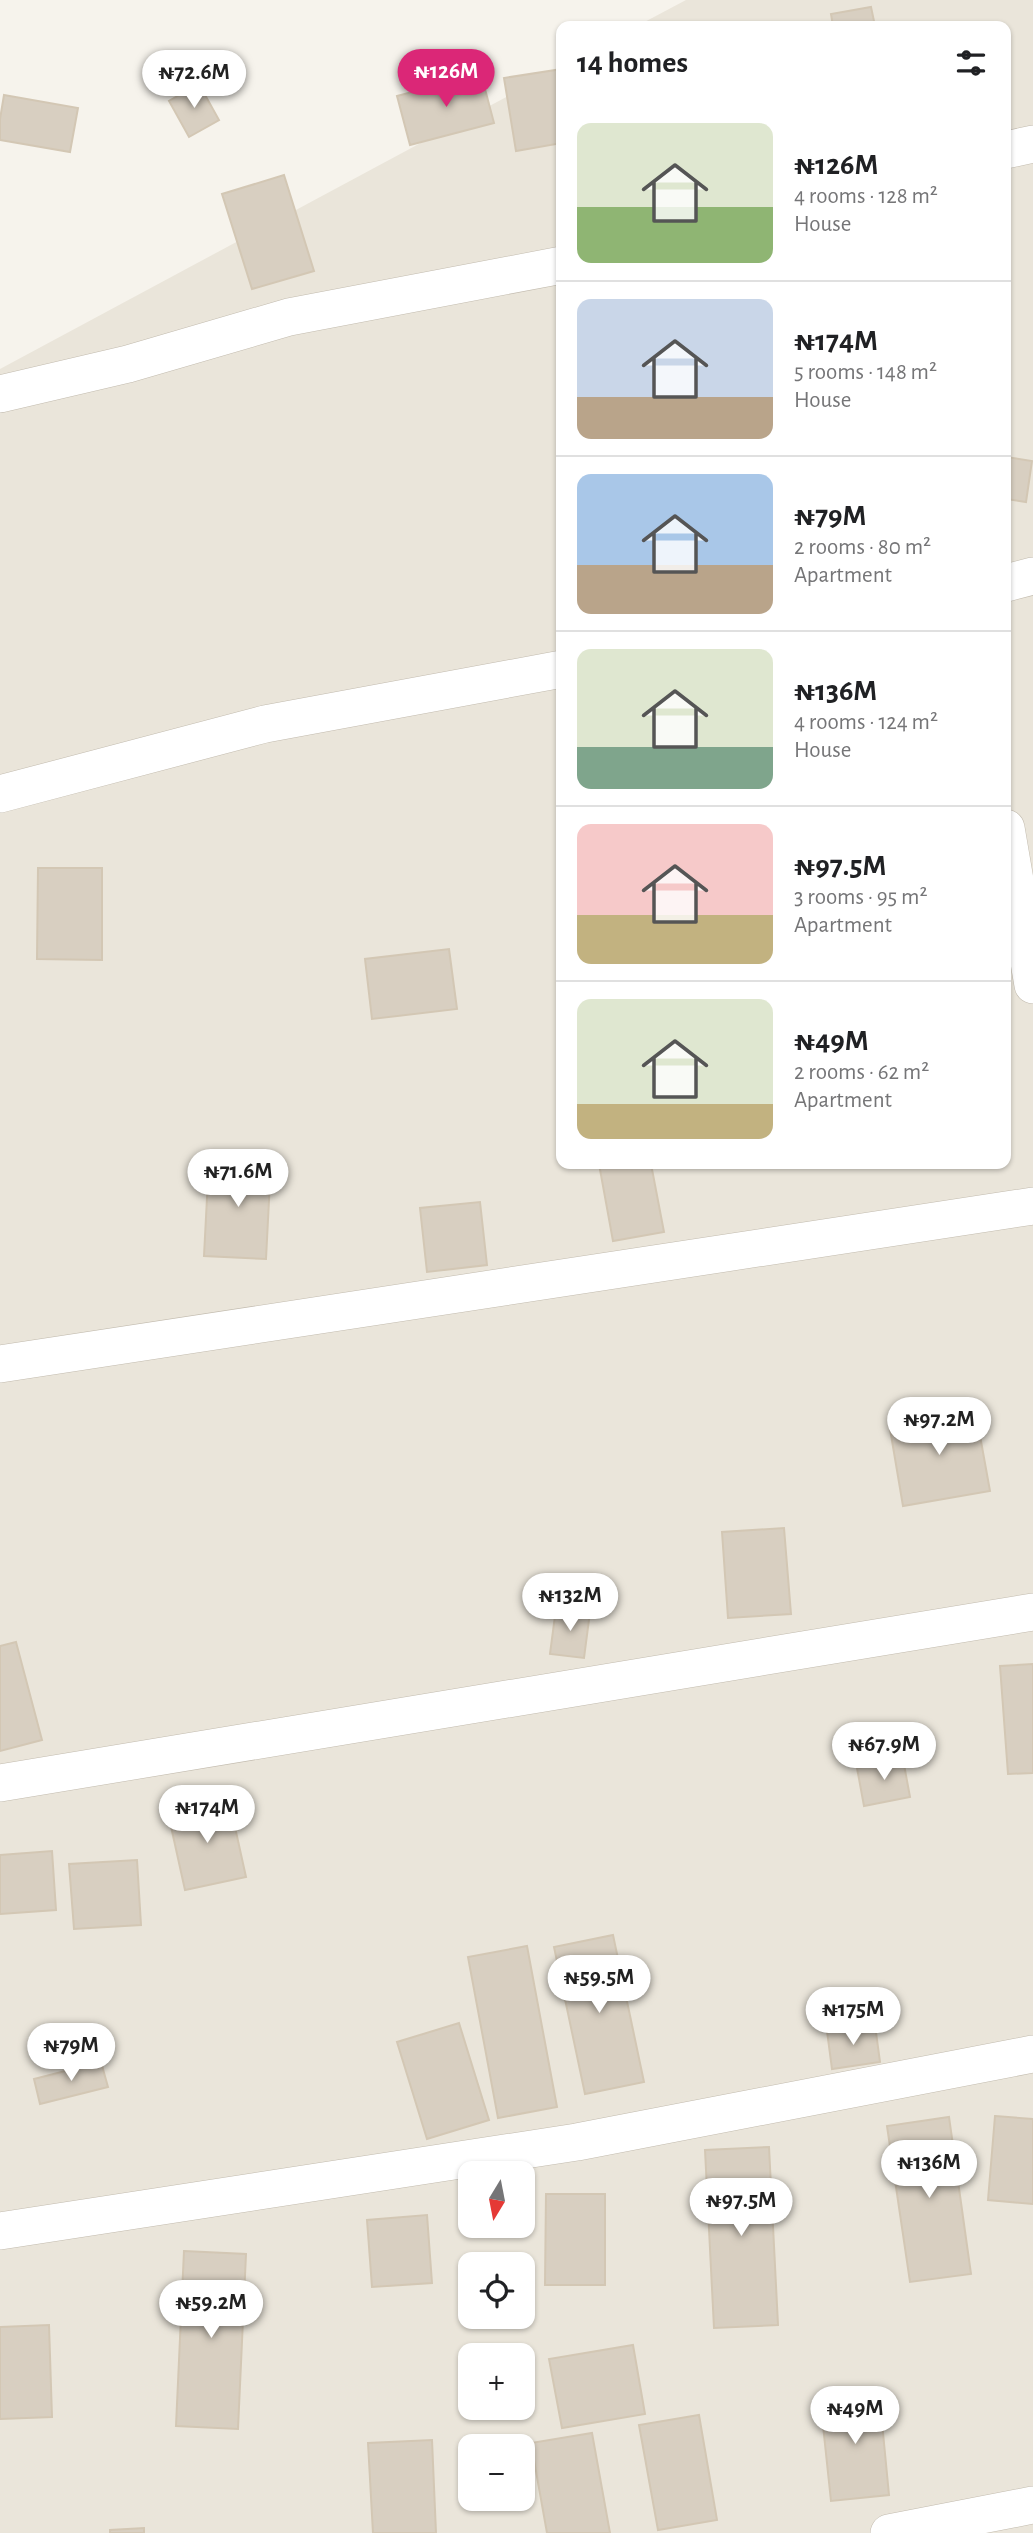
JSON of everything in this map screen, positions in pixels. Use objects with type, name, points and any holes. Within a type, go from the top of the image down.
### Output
[{"type":"street","points":[[1011,149],[1033,144]]},
{"type":"street","points":[[0,394],[128,364],[289,317],[556,266]]},
{"type":"street","points":[[1011,582],[1033,576]]},
{"type":"street","points":[[0,794],[265,724],[556,670]]},
{"type":"street","points":[[1011,857],[1033,985]]},
{"type":"street","points":[[0,1364],[1033,1206]]},
{"type":"street","points":[[0,1783],[1033,1612]]},
{"type":"street","points":[[0,2231],[577,2142],[1033,2054]]},
{"type":"street","points":[[889,2533],[1033,2505]]},
{"type":"shaded area","points":[[686,0],[1033,0],[1033,2533],[0,2533],[0,369],[556,70],[556,1169],[1011,1169],[1011,21],[646,21]]},
{"type":"building","points":[[871,7],[874,21],[832,21],[831,14]]},
{"type":"building","points":[[556,70],[556,144],[516,151],[504,78]]},
{"type":"building","points":[[481,74],[494,123],[410,145],[397,96]]},
{"type":"building","points":[[199,84],[219,120],[189,137],[169,101]]},
{"type":"building","points":[[4,95],[78,108],[70,152],[0,140]]},
{"type":"building","points":[[284,175],[314,271],[252,289],[222,194]]},
{"type":"building","points":[[1011,458],[1032,461],[1026,502],[1011,500]]},
{"type":"building","points":[[38,868],[102,868],[102,960],[37,959]]},
{"type":"building","points":[[449,949],[457,1009],[372,1019],[365,959]]},
{"type":"building","points":[[209,1159],[271,1161],[266,1259],[204,1256]]},
{"type":"building","points":[[600,1169],[652,1169],[664,1232],[613,1241]]},
{"type":"building","points":[[480,1202],[487,1265],[427,1272],[420,1208]]},
{"type":"building","points":[[975,1408],[990,1491],[903,1506],[889,1423]]},
{"type":"building","points":[[784,1528],[791,1614],[728,1618],[722,1532]]},
{"type":"building","points":[[556,1608],[590,1612],[584,1658],[550,1654]]},
{"type":"building","points":[[16,1642],[42,1740],[0,1751],[0,1646]]},
{"type":"building","points":[[1033,1664],[1033,1773],[1008,1774],[1000,1666]]},
{"type":"building","points":[[903,1759],[910,1797],[864,1806],[857,1768]]},
{"type":"building","points":[[229,1800],[246,1877],[185,1890],[168,1813]]},
{"type":"building","points":[[52,1851],[56,1910],[0,1914],[0,1855]]},
{"type":"building","points":[[137,1860],[141,1925],[74,1929],[69,1864]]},
{"type":"building","points":[[613,1935],[644,2082],[585,2094],[554,1947]]},
{"type":"building","points":[[527,1946],[557,2107],[498,2118],[468,1957]]},
{"type":"building","points":[[459,2023],[489,2120],[427,2139],[397,2042]]},
{"type":"building","points":[[875,2025],[880,2062],[832,2069],[827,2031]]},
{"type":"building","points":[[101,2062],[108,2087],[40,2104],[34,2079]]},
{"type":"building","points":[[995,2116],[1033,2119],[1033,2204],[988,2200]]},
{"type":"building","points":[[949,2117],[971,2274],[910,2282],[887,2126]]},
{"type":"building","points":[[769,2147],[778,2325],[714,2328],[705,2150]]},
{"type":"building","points":[[546,2194],[605,2194],[605,2285],[545,2285]]},
{"type":"building","points":[[427,2215],[432,2283],[372,2287],[367,2220]]},
{"type":"building","points":[[184,2251],[246,2254],[238,2429],[176,2426]]},
{"type":"building","points":[[49,2325],[52,2417],[0,2419],[0,2327]]},
{"type":"building","points":[[633,2345],[645,2414],[562,2428],[549,2359]]},
{"type":"building","points":[[879,2391],[889,2495],[831,2501],[820,2397]]},
{"type":"building","points":[[699,2415],[717,2520],[658,2530],[639,2425]]},
{"type":"building","points":[[592,2433],[610,2533],[547,2533],[535,2466],[535,2442]]},
{"type":"building","points":[[432,2440],[436,2533],[373,2533],[368,2443]]},
{"type":"building","points":[[144,2528],[144,2533],[110,2533],[110,2530]]}]
